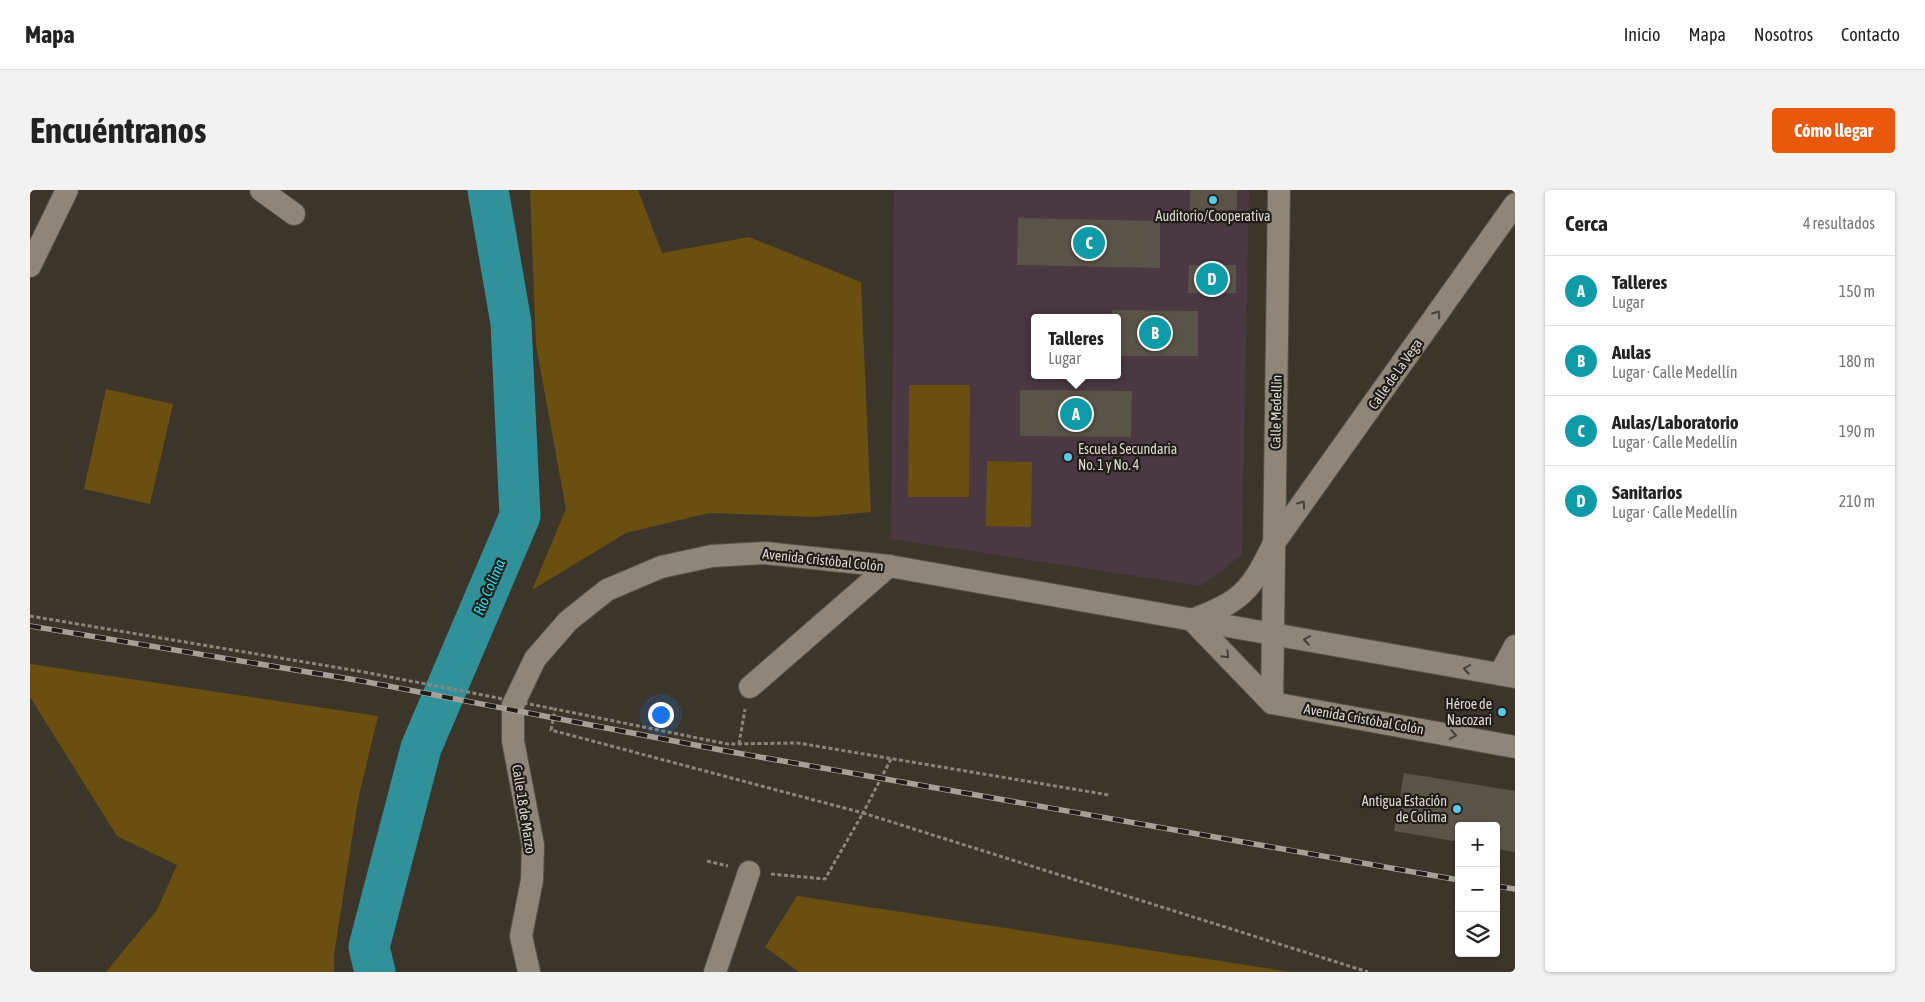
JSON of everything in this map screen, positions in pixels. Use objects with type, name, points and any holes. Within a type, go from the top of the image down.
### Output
[{"type":"street","points":[[30,266],[66,190]]},
{"type":"street","points":[[261,190],[294,214]]},
{"type":"street","name":"Calle Medellín","points":[[1272,634],[1279,190]]},
{"type":"street","name":"Calle de La Vega","points":[[1192,620],[1219,610],[1242,596],[1259,574],[1274,543],[1515,204]]},
{"type":"street","name":"Avenida Cristóbal Colón","points":[[513,705],[535,658],[568,621],[607,590],[661,567],[712,556],[765,553],[889,566],[1508,676]]},
{"type":"street","points":[[750,687],[889,566]]},
{"type":"street","points":[[1192,620],[1272,702]]},
{"type":"street","points":[[1272,634],[1272,702]]},
{"type":"street","points":[[1508,676],[1515,646]]},
{"type":"street","name":"Avenida Cristóbal Colón","points":[[1272,702],[1515,747]]},
{"type":"street","name":"Calle 18 de Marzo","points":[[513,705],[513,741],[533,845],[532,880],[521,936],[529,972]]},
{"type":"street","points":[[715,972],[749,872]]},
{"type":"path","points":[[30,616],[364,672],[727,744],[798,744],[1109,795]]},
{"type":"path","points":[[739,744],[750,687]]},
{"type":"path","points":[[555,709],[551,730],[863,813],[1368,972]]},
{"type":"path","points":[[707,861],[749,872],[825,879],[891,759]]},
{"type":"shaded area","points":[[530,190],[638,190],[662,253],[749,237],[861,282],[871,512],[815,517],[709,513],[626,533],[532,590],[566,509],[536,345]]},
{"type":"shaded area","name":"Escuela Secundaria No. 1 y No. 4","points":[[894,190],[1249,190],[1242,555],[1201,586],[891,539]]},
{"type":"shaded area","points":[[909,385],[970,385],[969,497],[908,497]]},
{"type":"shaded area","points":[[106,389],[173,404],[150,504],[84,489]]},
{"type":"shaded area","points":[[987,461],[1032,462],[1031,527],[986,526]]},
{"type":"shaded area","points":[[30,664],[378,716],[358,800],[334,955],[334,972],[106,972],[157,910],[177,865],[117,836],[30,697]]},
{"type":"shaded area","points":[[797,896],[1291,972],[799,972],[765,947]]},
{"type":"building","name":"Auditorio/Cooperativa","points":[[1190,190],[1237,190],[1237,210],[1190,210]]},
{"type":"building","points":[[1018,218],[1160,221],[1160,268],[1017,265]]},
{"type":"building","points":[[1189,265],[1236,265],[1236,293],[1188,293]]},
{"type":"building","points":[[1112,310],[1198,311],[1198,356],[1121,356],[1121,314],[1112,314]]},
{"type":"building","points":[[1020,390],[1132,391],[1131,437],[1020,436]]},
{"type":"building","name":"Antigua Estación de Colima","points":[[1404,773],[1515,791],[1515,852],[1500,850],[1500,822],[1455,822],[1455,841],[1394,831]]},
{"type":"waterway","name":"Río Colima","points":[[375,972],[369,947],[421,748],[520,516],[511,323],[488,190]]},
{"type":"railway","points":[[30,626],[362,681],[726,751],[1455,879]]},
{"type":"railway","points":[[1500,887],[1515,889]]},
{"type":"place","name":"Auditorio/Cooperativa","points":[[1213,200]]},
{"type":"place","name":"Aulas/Laboratorio","points":[[1089,243]]},
{"type":"place","name":"Sanitarios","points":[[1212,279]]},
{"type":"place","name":"Aulas","points":[[1155,333]]},
{"type":"place","name":"Talleres","points":[[1076,414]]},
{"type":"place","name":"Escuela Secundaria No. 1 y No. 4","points":[[1068,457]]},
{"type":"place","name":"Héroe de Nacozari","points":[[1502,712]]},
{"type":"place","name":"Antigua Estación de Colima","points":[[1457,809]]}]
